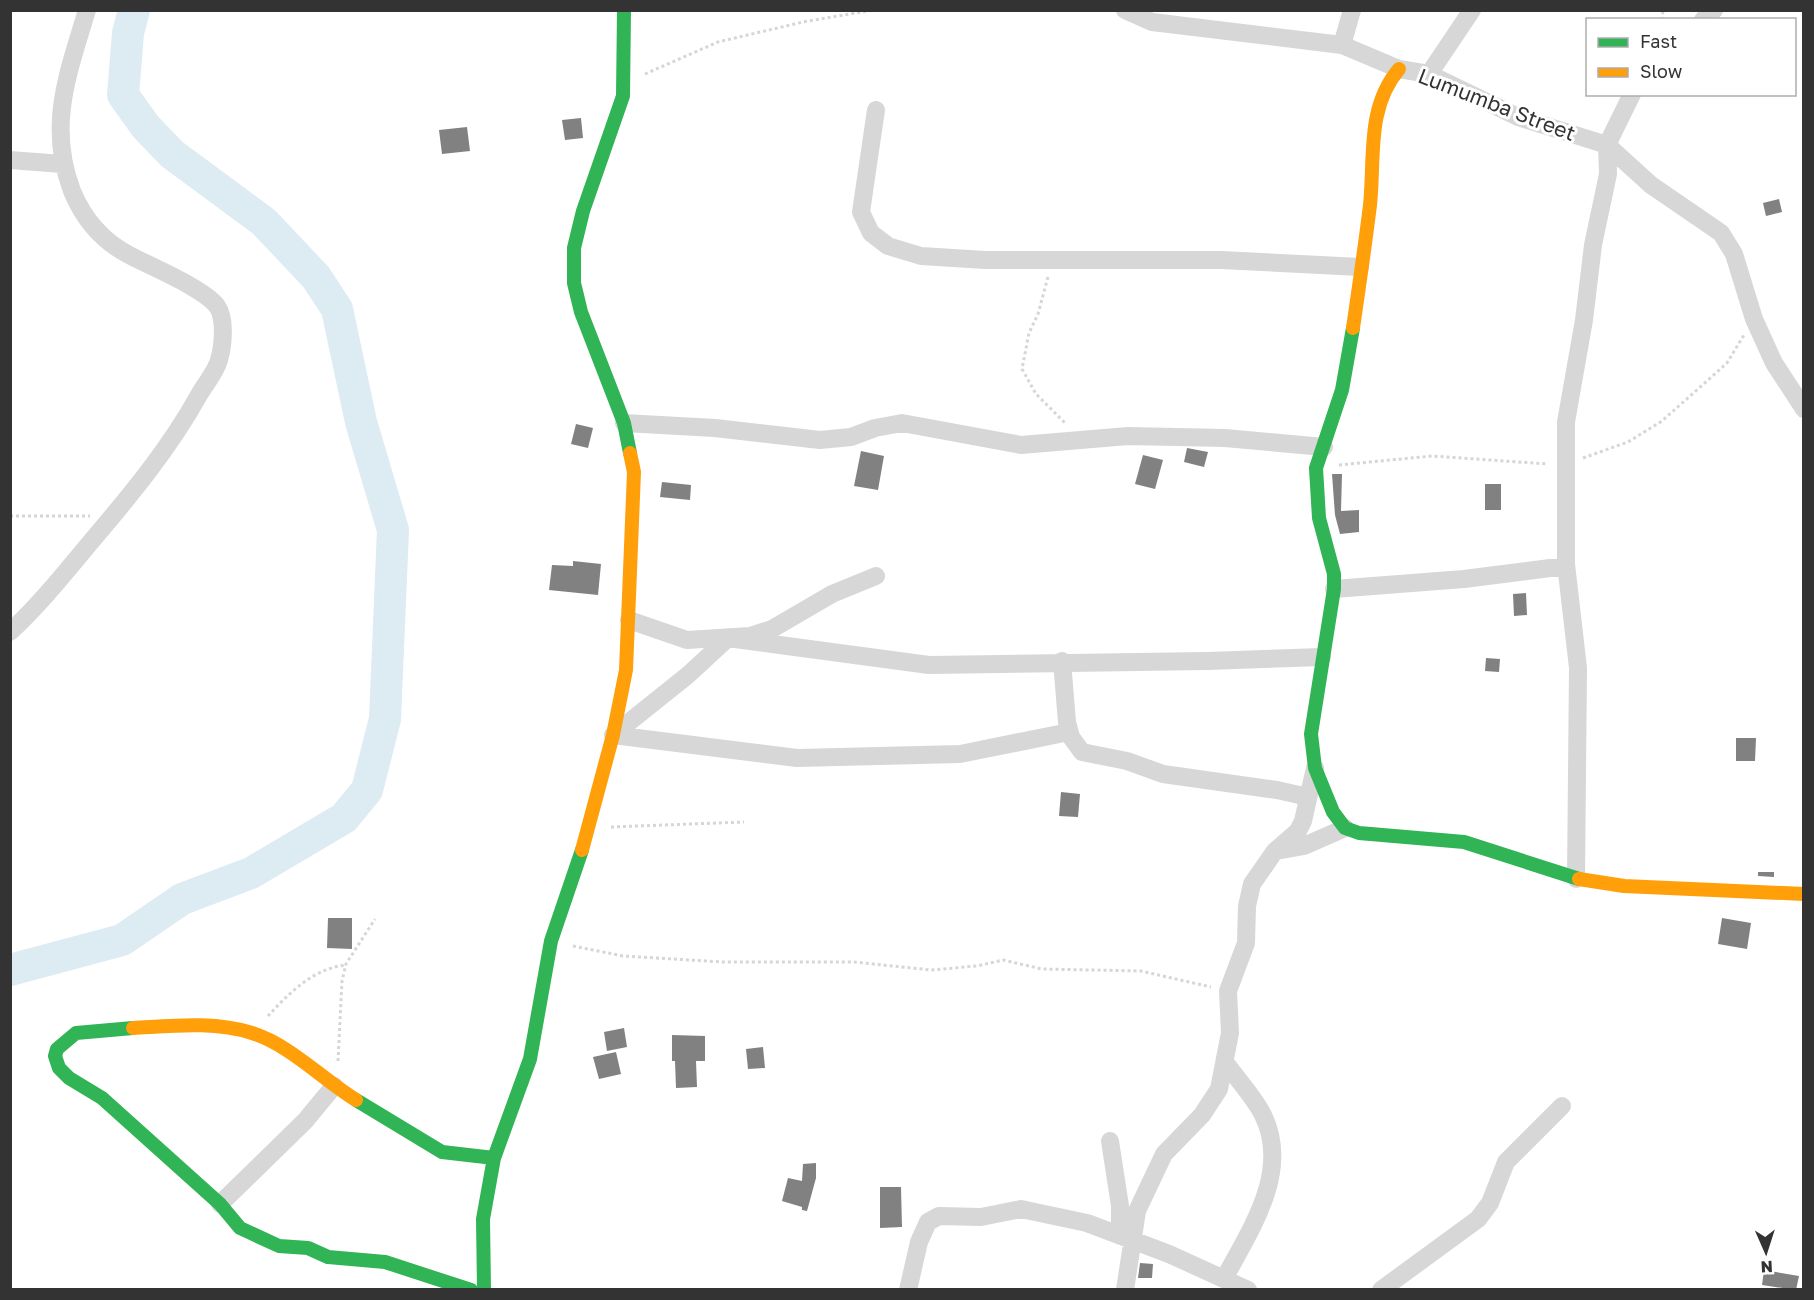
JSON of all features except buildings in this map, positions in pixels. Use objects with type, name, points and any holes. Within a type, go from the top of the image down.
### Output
[{"type":"street","points":[[10,632],[113,516],[179,432],[219,360],[222,324],[217,306],[190,286],[128,255],[101,236],[80,212],[62,164],[60,121],[65,84],[87,10]]},
{"type":"street","points":[[484,1290],[483,1219],[494,1158],[530,1059],[551,941],[589,828],[613,735],[626,670],[634,472],[624,423],[581,312],[574,283],[574,248],[583,211],[623,96],[624,10]]},
{"type":"street","name":"Lumumba Street","points":[[1125,10],[1152,22],[1342,45],[1399,69],[1429,74],[1518,117],[1607,145],[1651,185],[1721,233],[1734,254],[1754,319],[1774,363],[1803,409]]},
{"type":"street","points":[[1342,45],[1352,10]]},
{"type":"street","points":[[1429,74],[1472,10]]},
{"type":"street","points":[[1399,69],[1386,84],[1378,109],[1371,146],[1370,201],[1352,339],[1344,380],[1316,468],[1319,518],[1334,574],[1334,590],[1311,734],[1315,768],[1333,812],[1345,828],[1359,833],[1464,842],[1575,879],[1624,886],[1803,894]]},
{"type":"street","points":[[1575,879],[1578,668],[1566,566],[1566,422],[1571,383],[1584,321],[1593,245],[1608,174],[1607,145],[1631,96]]},
{"type":"street","points":[[876,110],[861,212],[872,233],[888,246],[921,256],[1057,261],[1221,260],[1360,267]]},
{"type":"street","points":[[10,160],[62,164]]},
{"type":"street","points":[[624,423],[715,428],[820,440],[850,437],[875,428],[902,423],[1021,446],[1084,438],[1225,438],[1324,447]]},
{"type":"street","points":[[1334,590],[1464,579],[1566,566]]},
{"type":"street","points":[[629,620],[687,640],[750,636],[772,629],[832,594],[876,576]]},
{"type":"street","points":[[728,638],[929,665],[1322,657]]},
{"type":"street","points":[[613,735],[688,675],[728,638]]},
{"type":"street","points":[[1062,661],[1069,732],[1082,752],[1127,761],[1163,774],[1277,789],[1308,798]]},
{"type":"street","points":[[613,735],[797,758],[960,754],[1069,732]]},
{"type":"street","points":[[1127,1239],[1137,1211],[1164,1154],[1202,1115],[1219,1089],[1230,1034],[1227,991],[1245,943],[1247,906],[1252,884],[1275,851],[1298,831],[1315,768]]},
{"type":"street","points":[[1275,851],[1304,846],[1345,828]]},
{"type":"street","points":[[471,1290],[385,1262],[328,1257],[308,1248],[279,1246],[240,1228],[220,1204],[102,1098],[63,1073],[55,1060],[55,1053],[76,1033],[89,1031],[195,1025],[252,1033],[281,1047],[334,1086],[442,1152],[494,1158]]},
{"type":"street","points":[[1224,1279],[1266,1198],[1271,1148],[1262,1114],[1225,1062]]},
{"type":"street","points":[[220,1204],[305,1121],[334,1086]]},
{"type":"street","points":[[1381,1290],[1478,1219],[1490,1203],[1506,1162],[1562,1106]]},
{"type":"street","points":[[1110,1141],[1127,1239],[1125,1290]]},
{"type":"street","points":[[909,1290],[919,1242],[928,1222],[939,1216],[981,1217],[1021,1209],[1087,1223],[1169,1254],[1248,1290]]},
{"type":"path","points":[[623,96],[648,72],[718,42],[803,22],[873,10]]},
{"type":"path","points":[[1057,261],[1048,277],[1038,314],[1029,333],[1022,369],[1036,394],[1084,438]]},
{"type":"path","points":[[1316,468],[1432,456],[1566,465],[1628,442],[1662,421],[1727,363],[1754,319]]},
{"type":"path","points":[[10,516],[113,516]]},
{"type":"path","points":[[589,828],[744,822]]},
{"type":"path","points":[[334,1086],[342,981],[346,964],[375,919]]},
{"type":"path","points":[[551,941],[623,956],[723,962],[854,962],[932,970],[978,966],[1003,960],[1042,969],[1141,971],[1227,991]]},
{"type":"path","points":[[252,1033],[313,976],[326,968],[346,964]]},
{"type":"waterway","points":[[10,970],[122,940],[182,899],[251,873],[344,818],[367,790],[385,719],[393,530],[361,422],[337,309],[316,277],[264,222],[172,154],[146,127],[123,95],[128,33],[134,10]]},
{"type":"traffic: fast","points":[[624,10],[623,96],[583,211],[574,248],[574,283],[581,312],[624,423],[630,453]]},
{"type":"traffic: fast","points":[[1353,328],[1342,390],[1316,468],[1319,518],[1334,574],[1334,589],[1311,734],[1315,768],[1333,812],[1345,828],[1359,833],[1464,842],[1579,879]]},
{"type":"traffic: fast","points":[[484,1290],[483,1219],[494,1158],[530,1059],[551,941],[582,850]]},
{"type":"traffic: fast","points":[[133,1028],[76,1033],[57,1049],[55,1056],[59,1068],[69,1078],[102,1098],[220,1204],[240,1228],[279,1246],[308,1248],[328,1257],[385,1262],[471,1290]]},
{"type":"traffic: fast","points":[[356,1100],[442,1152],[494,1158]]},
{"type":"traffic: slow","points":[[1353,328],[1370,205],[1377,117],[1388,84],[1399,69]]},
{"type":"traffic: slow","points":[[582,850],[613,735],[626,670],[634,472],[630,453]]},
{"type":"traffic: slow","points":[[1579,879],[1624,886],[1804,894]]},
{"type":"traffic: slow","points":[[133,1028],[208,1026],[252,1033],[266,1038],[293,1054],[356,1100]]}]
